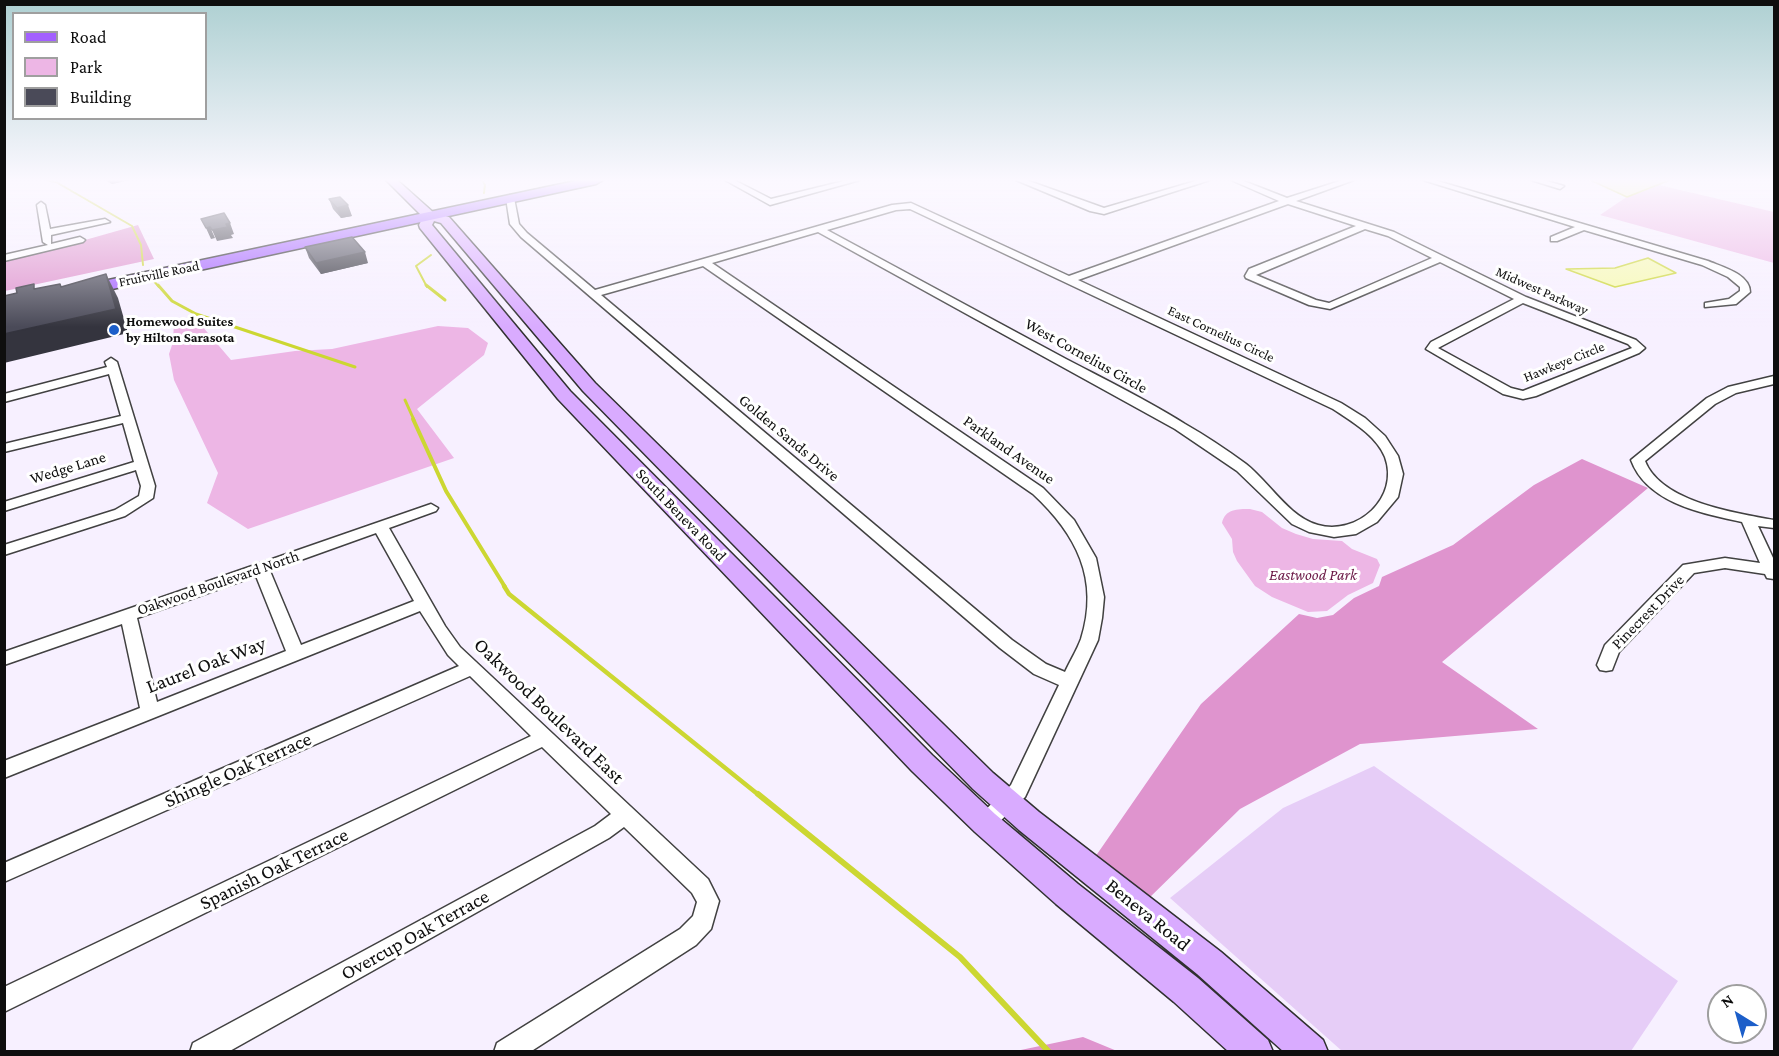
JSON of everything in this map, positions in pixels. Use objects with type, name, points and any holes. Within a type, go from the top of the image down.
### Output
[{"type":"main road","name":"Fruitville Road","points":[[345,229],[174,263],[154,271],[63,291],[351,229]]},
{"type":"main road","name":"South Beneva Road","points":[[428,229],[564,395],[921,763],[983,801]]},
{"type":"main road","name":"South Beneva Road","points":[[453,229],[589,387],[983,801]]},
{"type":"main road","name":"Beneva Road","points":[[983,801],[1067,894],[1186,990],[1256,1052]]},
{"type":"main road","name":"Beneva Road","points":[[983,801],[1209,963],[1311,1052]]},
{"type":"street","points":[[50,247],[46,232],[62,229]]},
{"type":"street","name":"Golden Sands Drive","points":[[519,229],[1006,644],[1040,669],[1070,682]]},
{"type":"street","points":[[593,294],[818,229]]},
{"type":"street","name":"West Cornelius Circle","points":[[820,229],[1180,426],[1242,468],[1296,521],[1323,531]]},
{"type":"street","name":"East Cornelius Circle","points":[[963,229],[1321,397],[1349,413],[1370,429],[1386,447],[1395,465],[1395,485],[1391,497],[1382,510],[1360,527],[1345,532],[1323,531]]},
{"type":"street","points":[[1069,280],[1208,229]]},
{"type":"street","points":[[1355,229],[1253,271],[1250,276],[1313,303],[1330,306],[1441,258]]},
{"type":"street","name":"Midwest Parkway","points":[[1378,229],[1401,238],[1522,299],[1638,345]]},
{"type":"street","points":[[1554,239],[1578,229]]},
{"type":"street","points":[[1596,229],[1717,267],[1737,278],[1745,286],[1745,292],[1736,300],[1709,305]]},
{"type":"street","points":[[4,258],[80,240]]},
{"type":"street","name":"Parkland Avenue","points":[[704,262],[1024,481],[1049,501],[1064,517],[1088,556],[1095,578],[1097,598],[1089,640],[1018,791],[983,801]]},
{"type":"street","name":"Hawkeye Circle","points":[[1522,299],[1435,344],[1432,349],[1507,391],[1527,395],[1635,351],[1638,345]]},
{"type":"street","points":[[4,398],[112,366],[149,492],[138,504],[120,513],[4,550]]},
{"type":"street","points":[[1774,380],[1732,390],[1711,401],[1638,460],[1641,472],[1657,486],[1701,507],[1748,520],[1774,524]]},
{"type":"street","points":[[1755,384],[1774,392]]},
{"type":"street","points":[[4,448],[128,418]]},
{"type":"street","name":"Wedge Lane","points":[[4,507],[141,464]]},
{"type":"street","name":"Oakwood Boulevard North","points":[[4,659],[431,508]]},
{"type":"street","points":[[1748,520],[1772,573]]},
{"type":"street","name":"Oakwood Boulevard East","points":[[380,526],[449,646],[700,886],[708,902],[703,922],[688,937],[506,1052]]},
{"type":"street","name":"Pinecrest Drive","points":[[1606,665],[1611,649],[1689,569],[1725,563],[1772,573]]},
{"type":"street","points":[[261,568],[296,654]]},
{"type":"street","name":"Laurel Oak Way","points":[[4,770],[424,603]]},
{"type":"street","points":[[128,615],[150,711]]},
{"type":"street","name":"Shingle Oak Terrace","points":[[4,873],[472,668]]},
{"type":"street","name":"Spanish Oak Terrace","points":[[4,1000],[544,738]]},
{"type":"street","name":"Overcup Oak Terrace","points":[[202,1052],[602,832],[625,815]]},
{"type":"shaded area","points":[[123,229],[140,229],[154,259],[5,291],[4,259]]},
{"type":"shaded area","points":[[1648,258],[1676,273],[1615,287],[1566,269],[1615,268]]},
{"type":"shaded area","points":[[1582,459],[1648,488],[1442,662],[1538,729],[1360,744],[1240,809],[1145,902],[1093,860],[1201,704],[1299,614],[1317,618],[1333,615],[1354,598],[1379,586],[1382,577],[1453,545],[1534,485]]},
{"type":"shaded area","points":[[1374,766],[1678,981],[1631,1051],[1342,1051],[1170,898],[1283,808]]},
{"type":"shaded area","points":[[1083,1037],[1117,1051],[1016,1051]]},
{"type":"green space","points":[[1652,229],[1774,229],[1774,263]]},
{"type":"green space","points":[[196,319],[231,360],[295,351],[332,349],[438,326],[468,328],[488,343],[484,355],[417,409],[454,458],[248,529],[207,503],[218,473],[174,380],[169,354],[173,342],[174,321]]},
{"type":"green space","name":"Eastwood Park","points":[[1250,509],[1262,512],[1282,528],[1296,534],[1313,539],[1342,541],[1352,549],[1377,559],[1380,565],[1373,583],[1348,595],[1327,611],[1308,612],[1272,597],[1255,586],[1237,561],[1233,552],[1232,539],[1222,523],[1229,512]]},
{"type":"building","points":[[352,237],[365,252],[316,263],[305,247]]},
{"type":"building","points":[[106,274],[116,309],[4,334],[4,296],[17,293],[16,288],[34,284],[34,289],[60,284],[61,287]]},
{"type":"waterway","points":[[134,229],[141,245],[143,265]]},
{"type":"waterway","points":[[427,287],[416,266],[431,255]]},
{"type":"waterway","points":[[152,279],[159,287]]},
{"type":"waterway","points":[[158,285],[172,301],[196,314],[355,367]]},
{"type":"waterway","points":[[426,285],[445,300]]},
{"type":"waterway","points":[[405,400],[414,420]]},
{"type":"waterway","points":[[413,419],[446,491],[505,587]]},
{"type":"waterway","points":[[504,586],[509,594],[760,796]]},
{"type":"waterway","points":[[758,794],[960,957],[1049,1052]]},
{"type":"place","name":"Homewood Suites by Hilton Sarasota","points":[[114,330]]}]
